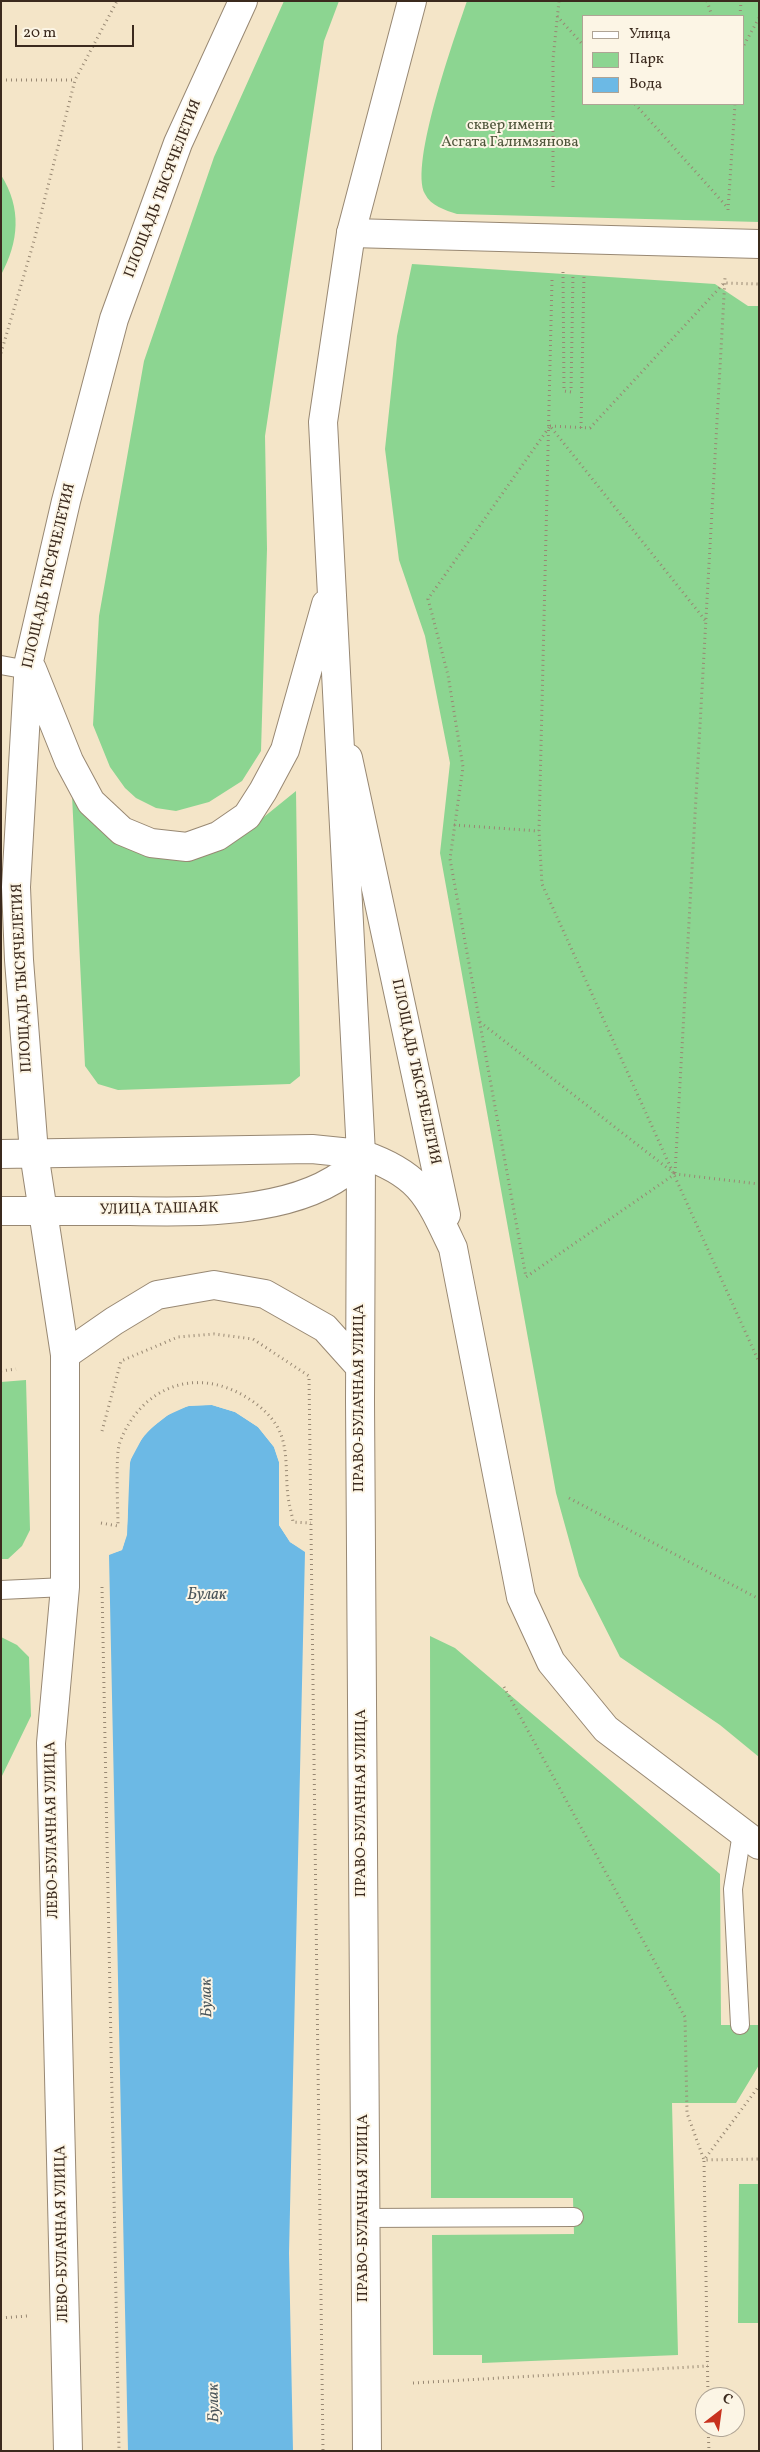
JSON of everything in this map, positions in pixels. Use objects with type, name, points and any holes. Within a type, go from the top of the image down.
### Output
[{"type":"main road","name":"ПЛОЩАДЬ ТЫСЯЧЕЛЕТИЯ","points":[[42,1210],[34,1153],[19,960],[16,887],[29,666],[66,501],[114,319],[178,143],[243,1]]},
{"type":"main road","name":"ПЛОЩАДЬ ТЫСЯЧЕЛЕТИЯ","points":[[361,1154],[324,422],[350,233],[412,1]]},
{"type":"main road","points":[[350,233],[759,244]]},
{"type":"main road","points":[[29,666],[69,761],[91,802],[122,831],[151,843],[186,847],[218,836],[247,816],[263,791],[285,750],[332,584]]},
{"type":"main road","name":"ПЛОЩАДЬ ТЫСЯЧЕЛЕТИЯ","points":[[340,719],[453,1248]]},
{"type":"main road","points":[[1,1154],[312,1149],[361,1154],[383,1162],[410,1178],[431,1201],[453,1248],[521,1597],[551,1662],[606,1729],[750,1839]]},
{"type":"main road","name":"УЛИЦА ТАШАЯК","points":[[1,1211],[206,1212],[254,1206],[293,1197],[322,1186],[344,1173],[361,1154]]},
{"type":"main road","name":"ПРАВО-БУЛАЧНАЯ УЛИЦА","points":[[361,1154],[360,1367],[366,2451]]},
{"type":"main road","name":"ЛЕВО-БУЛАЧНАЯ УЛИЦА","points":[[42,1210],[65,1355],[65,1587],[50,1742],[68,2451]]},
{"type":"main road","points":[[65,1355],[114,1321],[157,1295],[214,1285],[265,1294],[325,1328],[360,1367]]},
{"type":"lane","points":[[1,665],[29,666]]},
{"type":"lane","points":[[1,1590],[65,1587]]},
{"type":"lane","points":[[740,2025],[733,1889],[750,1839]]},
{"type":"lane","points":[[364,2218],[574,2217]]},
{"type":"path","points":[[1,353],[34,241],[75,80],[117,1]]},
{"type":"path","points":[[553,188],[553,59],[559,1]]},
{"type":"path","points":[[707,1],[712,15]]},
{"type":"path","points":[[740,15],[741,1]]},
{"type":"path","points":[[556,16],[582,44]]},
{"type":"path","points":[[745,43],[759,18]]},
{"type":"path","points":[[1,80],[75,80]]},
{"type":"path","points":[[636,105],[728,209],[736,209]]},
{"type":"path","points":[[675,1174],[735,105]]},
{"type":"path","points":[[557,271],[563,271],[564,391],[571,392],[573,272],[584,271],[581,428]]},
{"type":"path","points":[[552,280],[539,831],[542,884],[759,1362]]},
{"type":"path","points":[[550,426],[590,428],[724,283],[759,284]]},
{"type":"path","points":[[550,426],[705,620]]},
{"type":"path","points":[[550,426],[428,599],[448,675],[463,767],[450,859],[526,1277],[675,1174]]},
{"type":"path","points":[[454,825],[539,831]]},
{"type":"path","points":[[480,1021],[675,1174],[759,1184]]},
{"type":"path","points":[[101,1433],[121,1361],[178,1336],[214,1334],[253,1339],[309,1376],[323,2451]]},
{"type":"path","points":[[1,1371],[16,1369]]},
{"type":"path","points":[[101,1523],[118,1526],[119,1444],[136,1413],[161,1392],[183,1383],[210,1381],[234,1390],[261,1406],[278,1428],[284,1445],[288,1496],[293,1522],[311,1523]]},
{"type":"path","points":[[569,1498],[759,1599]]},
{"type":"path","points":[[101,1514],[101,1533]]},
{"type":"path","points":[[102,1583],[119,2451]]},
{"type":"path","points":[[504,1688],[685,2017],[687,2113],[704,2160],[708,2387]]},
{"type":"path","points":[[704,2160],[759,2086]]},
{"type":"path","points":[[704,2160],[759,2159]]},
{"type":"path","points":[[1,2318],[27,2316]]},
{"type":"path","points":[[413,2383],[708,2366]]},
{"type":"path","points":[[708,2437],[709,2451]]},
{"type":"green space","points":[[284,1],[339,1],[324,41],[265,436],[267,549],[261,751],[242,781],[209,802],[176,811],[156,808],[136,798],[125,788],[110,767],[93,725],[99,616],[144,361],[214,157]]},
{"type":"green space","name":"сквер имени Асгата Галимзянова","points":[[467,1],[759,1],[759,222],[457,214],[443,209],[431,202],[425,194],[422,179],[423,157],[428,129],[444,70]]},
{"type":"green space","points":[[1,175],[8,187],[12,200],[16,225],[12,250],[1,275]]},
{"type":"green space","points":[[412,264],[715,284],[748,306],[759,306],[759,1757],[720,1725],[620,1657],[579,1576],[556,1493],[440,853],[450,763],[425,636],[399,560],[385,449],[397,336]]},
{"type":"green space","points":[[296,791],[300,1076],[290,1084],[118,1090],[98,1084],[85,1066],[72,795],[119,837],[206,852],[233,842]]},
{"type":"green space","points":[[26,1380],[30,1530],[22,1546],[8,1559],[1,1559],[1,1382]]},
{"type":"green space","points":[[430,1636],[455,1648],[720,1874],[721,2025],[759,2025],[759,2065],[736,2103],[672,2103],[678,2355],[482,2363],[482,2355],[433,2355],[432,2235],[574,2234],[573,2198],[431,2198]]},
{"type":"green space","points":[[1,1637],[17,1645],[29,1657],[31,1716],[1,1778]]},
{"type":"green space","points":[[739,2184],[759,2184],[759,2323],[738,2323]]},
{"type":"water","name":"Булак","points":[[212,1405],[235,1412],[258,1427],[274,1447],[279,1462],[279,1525],[290,1542],[305,1552],[289,2253],[293,2451],[128,2451],[109,1555],[122,1550],[125,1539],[128,1518],[130,1463],[138,1445],[152,1427],[170,1414],[189,1406]]},
{"type":"pier","points":[[212,1402],[236,1410],[259,1425],[276,1445],[282,1462],[282,1524],[292,1541],[307,1552],[290,1542],[279,1525],[279,1462],[274,1447],[258,1427],[235,1412],[212,1405],[188,1406],[168,1415],[145,1433],[130,1461],[127,1535],[122,1550],[107,1555],[120,1548],[124,1534],[128,1460],[143,1432],[167,1413],[187,1404]]}]
